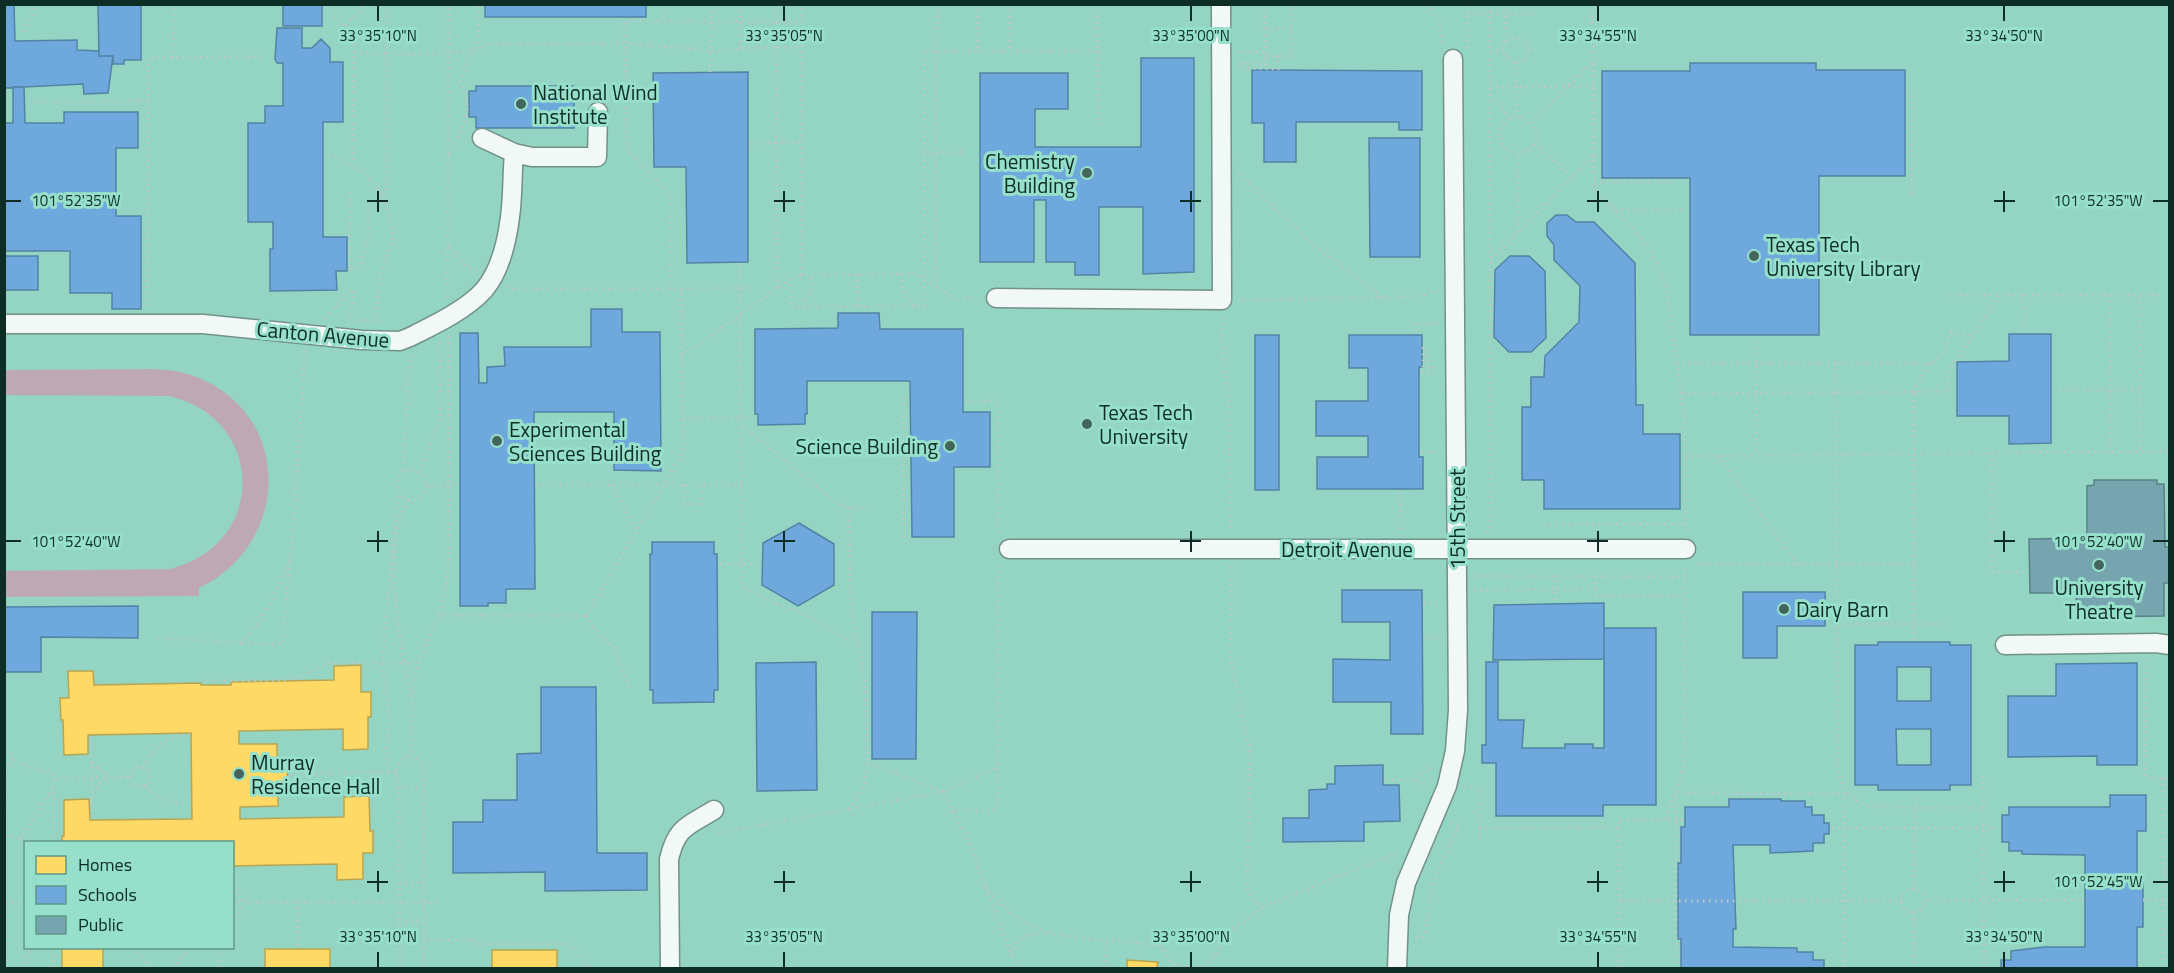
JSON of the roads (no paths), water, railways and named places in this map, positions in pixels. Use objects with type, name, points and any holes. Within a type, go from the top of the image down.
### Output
[{"type":"street","points":[[996,298],[1222,300],[1221,4]]},
{"type":"street","name":"15th Street","points":[[1404,968],[1399,915],[1406,883],[1453,790],[1458,710],[1448,54]]},
{"type":"street","points":[[482,138],[514,153],[548,158],[597,158],[598,112]]},
{"type":"street","name":"Canton Avenue","points":[[4,324],[203,324],[362,340],[399,340],[426,330],[484,290],[483,275],[500,259],[510,216],[514,153]]},
{"type":"street","name":"Detroit Avenue","points":[[1002,549],[1456,549],[1686,557]]},
{"type":"street","points":[[2005,645],[2156,643],[2169,645]]},
{"type":"street","points":[[670,969],[669,859],[673,844],[680,831],[714,810]]},
{"type":"place","name":"National Wind Institute","points":[[521,104]]},
{"type":"place","name":"Chemistry Building","points":[[1087,173]]},
{"type":"place","name":"Texas Tech University Library","points":[[1754,256]]},
{"type":"place","name":"Texas Tech University","points":[[1087,424]]},
{"type":"place","name":"Experimental Sciences Building","points":[[497,441]]},
{"type":"place","name":"Science Building","points":[[950,446]]},
{"type":"place","name":"University Theatre","points":[[2099,565]]},
{"type":"place","name":"Dairy Barn","points":[[1784,609]]},
{"type":"place","name":"Murray Residence Hall","points":[[239,774]]}]
